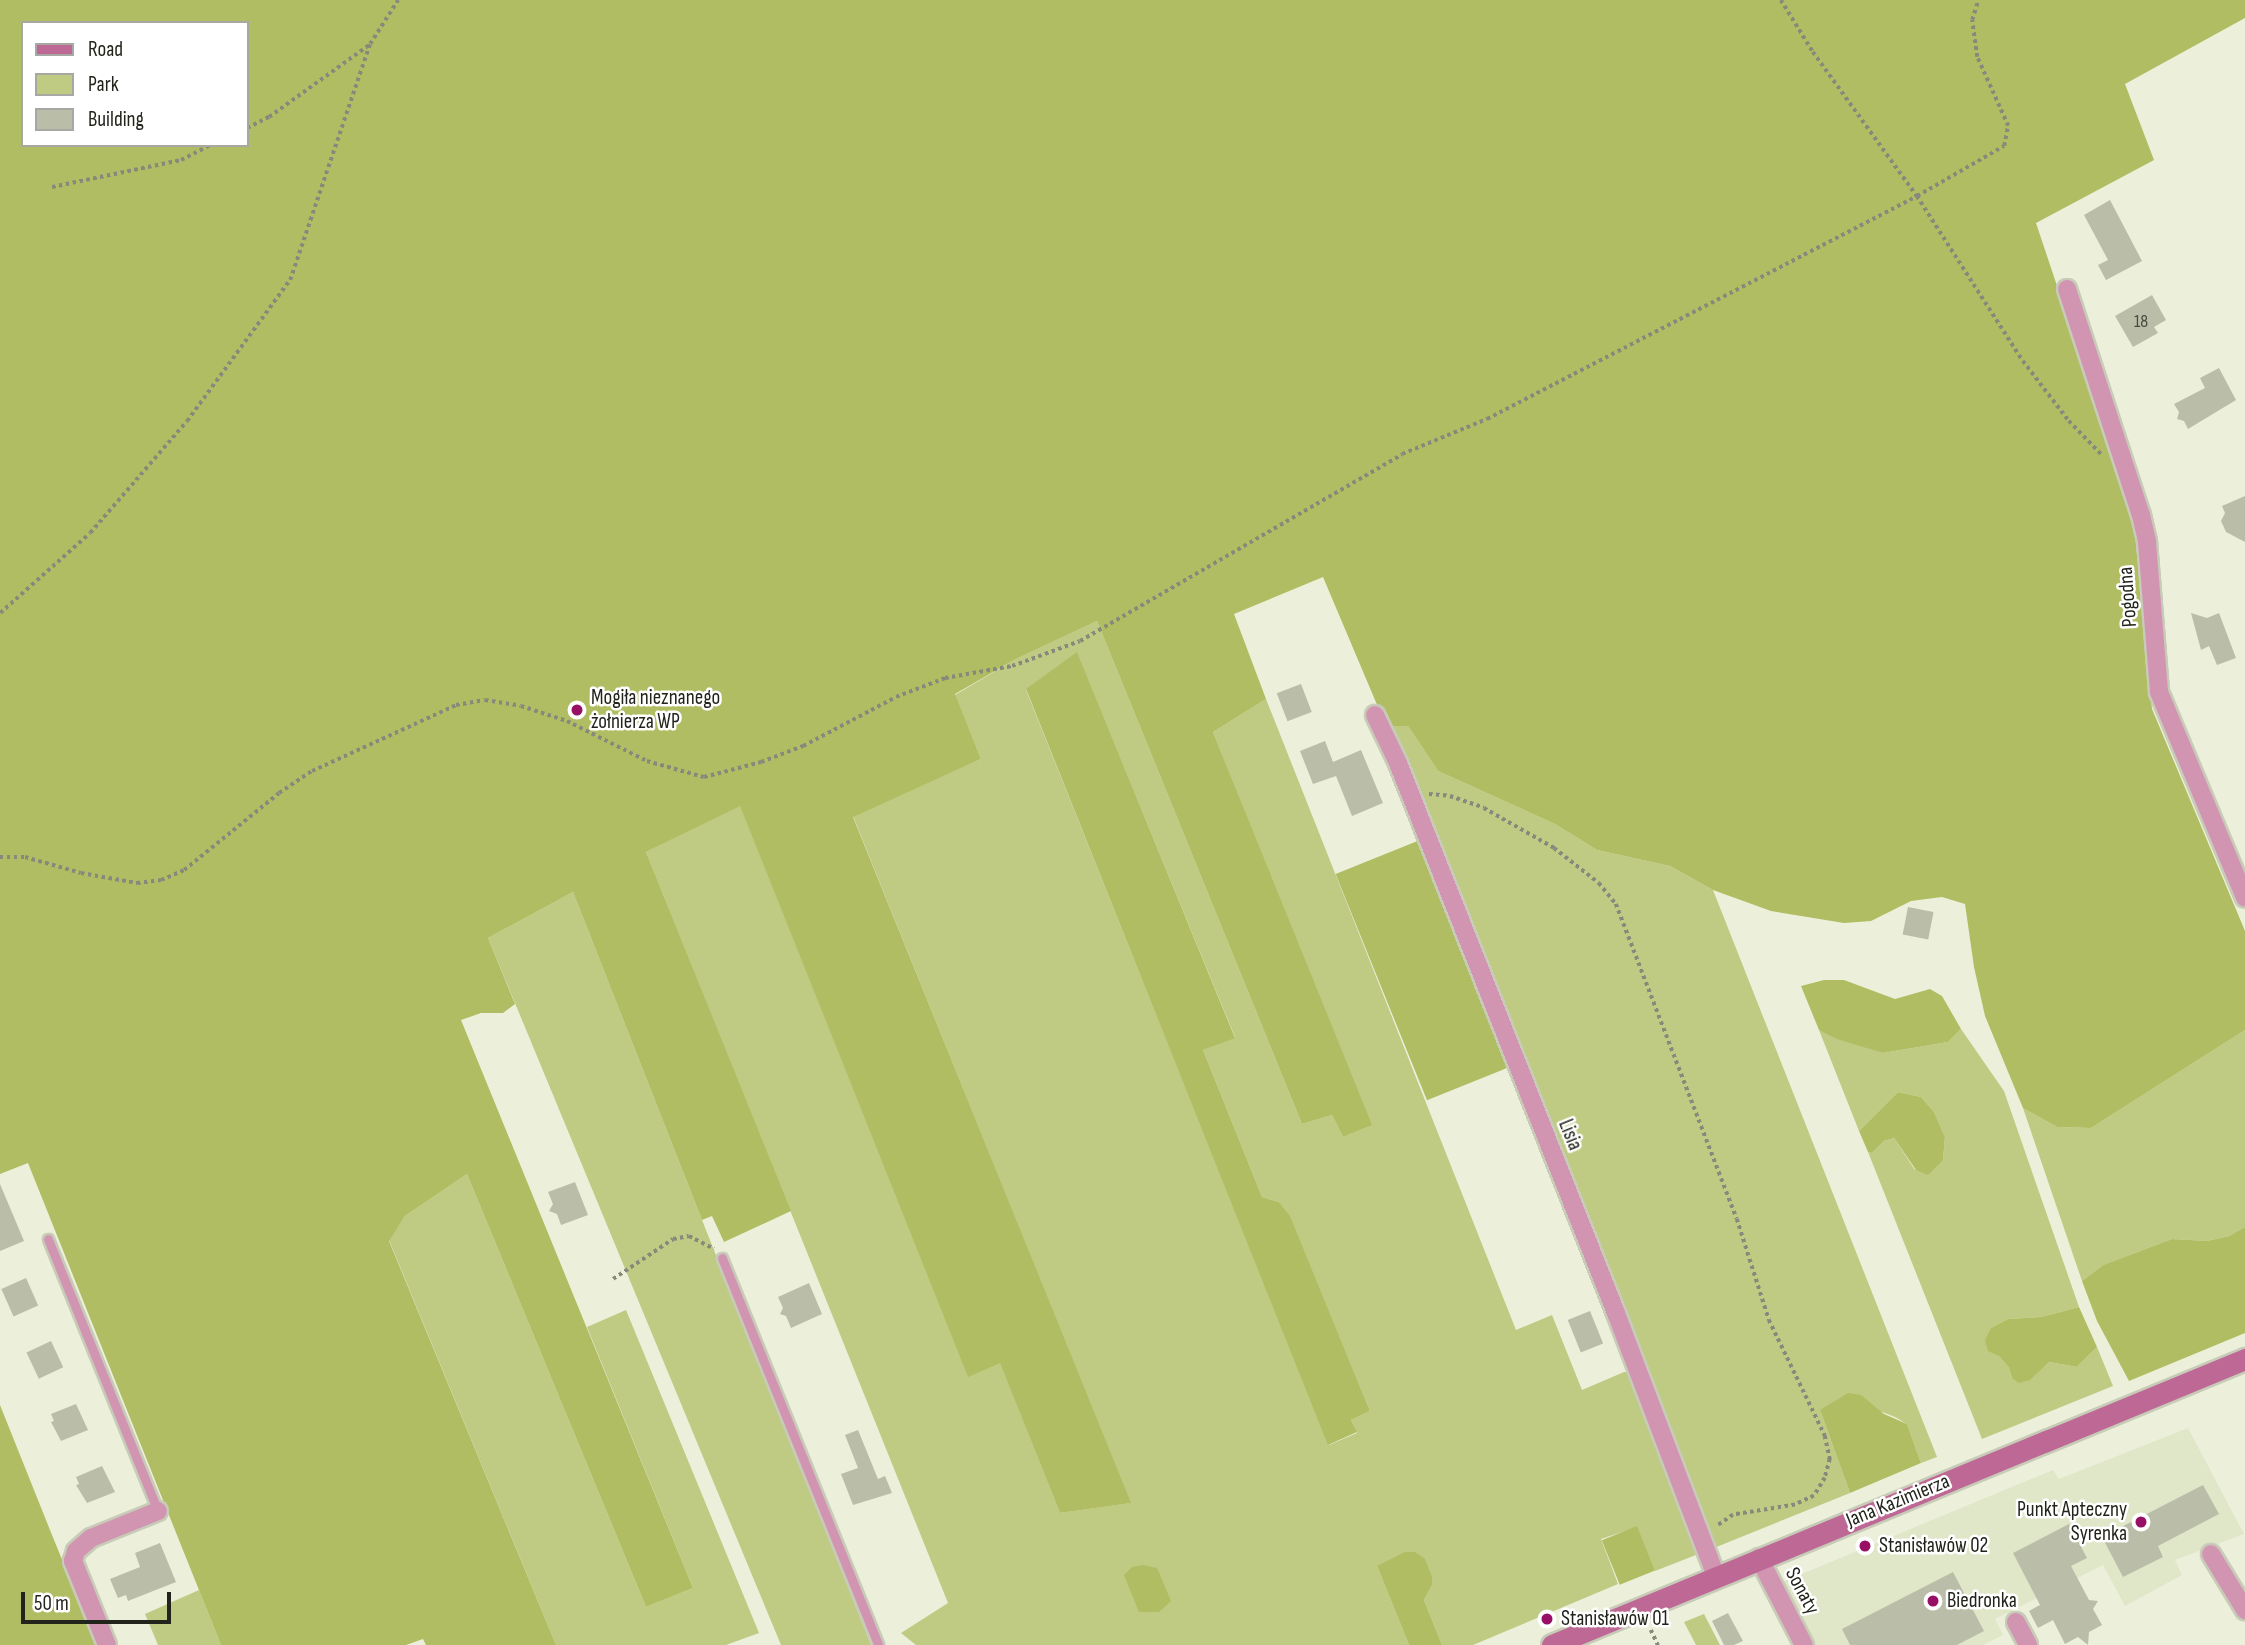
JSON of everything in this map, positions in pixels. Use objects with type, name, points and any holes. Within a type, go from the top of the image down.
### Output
[{"type":"main road","name":"Jana Kazimierza","points":[[1552,1645],[2245,1359]]},
{"type":"street","name":"Pogodna","points":[[2067,289],[2141,515],[2147,542],[2160,692],[2245,898]]},
{"type":"street","name":"Lisia","points":[[1375,715],[1409,792],[1616,1313],[1716,1576]]},
{"type":"street","points":[[107,1645],[73,1561],[76,1550],[91,1538],[158,1511]]},
{"type":"street","points":[[2211,1554],[2245,1610]]},
{"type":"street","name":"Sonaty","points":[[1759,1558],[1804,1645]]},
{"type":"street","points":[[2016,1622],[2028,1645]]},
{"type":"lane","points":[[48,1239],[158,1511]]},
{"type":"lane","points":[[722,1258],[878,1645]]},
{"type":"path","points":[[0,613],[99,523],[187,421],[290,280],[370,44],[398,0]]},
{"type":"path","points":[[1781,0],[1814,52],[1917,196],[2024,361],[2069,421],[2105,458]]},
{"type":"path","points":[[0,858],[25,857],[81,873],[137,883],[161,880],[184,870],[312,771],[456,705],[485,700],[521,706],[567,721],[647,761],[704,777],[761,762],[803,746],[896,697],[933,683],[1012,666],[1080,641],[1402,454],[1487,419],[1917,196],[2004,146],[2008,126],[1976,57],[1972,20],[1978,0]]},
{"type":"path","points":[[248,128],[269,117],[370,44]]},
{"type":"path","points":[[52,187],[181,160],[207,147]]},
{"type":"path","points":[[1409,792],[1450,796],[1484,808],[1554,848],[1599,883],[1616,904],[1737,1219],[1769,1320],[1825,1436],[1830,1459],[1825,1478],[1814,1496],[1796,1505],[1733,1515],[1701,1537]]},
{"type":"path","points":[[613,1279],[673,1239],[689,1236],[706,1242],[722,1258]]},
{"type":"path","points":[[1651,1630],[1658,1645]]},
{"type":"shaded area","points":[[2188,1428],[2244,1534],[2175,1560],[2182,1575],[2125,1606],[2103,1565],[1995,1619],[2003,1635],[1983,1645],[1813,1645],[1780,1583],[2053,1470],[2059,1479]]},
{"type":"green space","points":[[0,0],[2245,0],[2245,18],[2125,84],[2154,160],[2036,223],[2133,513],[2152,709],[2245,931],[2245,1030],[2091,1128],[2057,1127],[2023,1108],[1985,1016],[1974,967],[1965,904],[1942,897],[1911,901],[1871,921],[1844,923],[1771,911],[1713,890],[1670,866],[1597,850],[1555,824],[1438,771],[1408,726],[1386,726],[1323,577],[1234,614],[1266,699],[1213,732],[1372,1125],[1343,1137],[1332,1115],[1302,1124],[1097,621],[1014,660],[955,694],[981,759],[853,817],[1131,1503],[1060,1513],[1000,1363],[968,1377],[740,806],[646,852],[791,1211],[724,1242],[712,1216],[702,1220],[573,892],[488,938],[515,1004],[503,1013],[481,1013],[461,1020],[693,1588],[646,1607],[467,1174],[405,1216],[389,1241],[556,1645],[426,1645],[423,1639],[406,1645],[221,1645],[28,1163],[0,1174]]},
{"type":"green space","points":[[1097,621],[1302,1124],[1332,1115],[1343,1137],[1371,1125],[1213,732],[1266,699],[1516,1330],[1552,1315],[1582,1390],[1624,1372],[1631,1372],[1701,1553],[1655,1571],[1637,1527],[1601,1539],[1618,1584],[1473,1645],[1442,1645],[1424,1600],[1432,1585],[1377,1566],[1409,1645],[916,1645],[901,1633],[948,1603],[646,852],[740,805],[968,1376],[1000,1362],[1060,1513],[1130,1503],[853,816],[981,759],[955,695],[1014,660]],"holes":[[[1077,653],[1235,1037],[1203,1050],[1262,1197],[1279,1202],[1290,1217],[1370,1411],[1351,1420],[1357,1433],[1329,1445],[1026,690]]]},
{"type":"green space","points":[[1077,652],[1235,1038],[1203,1050],[1262,1197],[1279,1202],[1290,1216],[1370,1411],[1351,1420],[1357,1432],[1328,1445],[1026,689]]},
{"type":"green space","points":[[1386,726],[1408,726],[1438,771],[1555,824],[1597,850],[1670,866],[1713,890],[1937,1457],[1921,1463],[1907,1424],[1895,1417],[1877,1410],[1820,1410],[1850,1493],[1709,1550],[1437,834]]},
{"type":"green space","points":[[1420,840],[1511,1066],[1427,1100],[1336,874]]},
{"type":"green space","points":[[573,892],[871,1645],[781,1645],[488,938]]},
{"type":"green space","points":[[1824,980],[1844,980],[1895,999],[1930,989],[1942,996],[1961,1029],[1948,1042],[1883,1053],[1837,1039],[1819,1030],[1801,986]]},
{"type":"green space","points":[[1961,1029],[2004,1091],[2079,1307],[2041,1317],[2008,1319],[1991,1328],[1999,1356],[2009,1368],[2012,1378],[2030,1379],[2049,1362],[2077,1367],[2097,1347],[2113,1386],[1982,1439],[1868,1152],[1872,1153],[1884,1141],[1894,1138],[1915,1170],[1943,1160],[1945,1137],[1934,1112],[1921,1097],[1898,1092],[1859,1131],[1819,1030],[1883,1053],[1948,1042]]},
{"type":"green space","points":[[2245,1030],[2245,1227],[2229,1236],[2207,1241],[2172,1239],[2103,1265],[2082,1281],[2023,1108],[2057,1127],[2091,1128]]},
{"type":"green space","points":[[1898,1092],[1921,1097],[1934,1112],[1945,1137],[1943,1160],[1928,1175],[1916,1170],[1894,1138],[1884,1141],[1872,1153],[1868,1152],[1859,1131]]},
{"type":"green space","points":[[467,1174],[646,1607],[693,1588],[587,1327],[626,1310],[759,1633],[726,1645],[556,1645],[389,1240],[405,1216]]},
{"type":"green space","points":[[2245,1227],[2245,1333],[2129,1381],[2097,1321],[2082,1281],[2103,1265],[2172,1239],[2207,1241],[2229,1236]]},
{"type":"green space","points":[[2079,1307],[2097,1347],[2077,1367],[2049,1362],[2030,1380],[2019,1383],[2012,1378],[2009,1368],[1999,1356],[1988,1351],[1985,1340],[1991,1328],[2008,1319],[2041,1317]]},
{"type":"green space","points":[[1848,1393],[1861,1395],[1884,1414],[1907,1424],[1921,1463],[1850,1493],[1820,1410]]},
{"type":"green space","points":[[0,1405],[52,1535],[97,1645],[0,1645]]},
{"type":"green space","points":[[1637,1526],[1655,1571],[1620,1585],[1602,1540]]},
{"type":"green space","points":[[1405,1552],[1415,1552],[1425,1559],[1432,1585],[1424,1600],[1442,1645],[1409,1645],[1377,1566]]},
{"type":"green space","points":[[1143,1565],[1157,1568],[1171,1601],[1159,1612],[1139,1612],[1124,1575],[1132,1567]]},
{"type":"green space","points":[[199,1590],[221,1645],[158,1645],[145,1614]]},
{"type":"green space","points":[[1704,1614],[1720,1645],[1696,1645],[1684,1622]]},
{"type":"building","points":[[2110,200],[2142,261],[2106,280],[2098,265],[2108,260],[2084,215]]},
{"type":"building","points":[[2152,295],[2166,320],[2154,327],[2158,333],[2133,347],[2115,316]]},
{"type":"building","points":[[2219,368],[2236,400],[2188,429],[2184,421],[2177,419],[2179,412],[2174,404],[2205,388],[2200,378]]},
{"type":"building","points":[[2245,496],[2245,542],[2226,532],[2221,521],[2225,513],[2222,506]]},
{"type":"building","points":[[2191,613],[2207,618],[2219,613],[2236,658],[2217,665],[2209,646],[2201,650]]},
{"type":"building","points":[[1301,684],[1312,712],[1287,721],[1277,693]]},
{"type":"building","points":[[1325,741],[1333,762],[1361,750],[1383,803],[1352,816],[1336,776],[1313,784],[1300,751]]},
{"type":"building","points":[[1908,907],[1934,912],[1928,939],[1903,934]]},
{"type":"building","points":[[575,1182],[588,1215],[561,1225],[557,1214],[549,1211],[553,1204],[548,1192]]},
{"type":"building","points":[[0,1184],[24,1241],[0,1251]]},
{"type":"building","points":[[26,1278],[38,1305],[14,1316],[1,1289]]},
{"type":"building","points":[[809,1283],[822,1314],[791,1328],[786,1316],[780,1314],[783,1308],[778,1297]]},
{"type":"building","points":[[1590,1311],[1603,1343],[1581,1352],[1568,1320]]},
{"type":"building","points":[[51,1341],[63,1367],[39,1379],[27,1352]]},
{"type":"building","points":[[76,1404],[88,1430],[61,1441],[51,1422],[54,1421],[51,1414]]},
{"type":"building","points":[[858,1430],[878,1479],[885,1476],[892,1493],[853,1505],[841,1474],[858,1468],[845,1435]]},
{"type":"building","points":[[102,1466],[115,1492],[87,1503],[76,1485],[79,1484],[76,1477]]},
{"type":"building","points":[[2203,1485],[2219,1514],[2158,1546],[2163,1557],[2123,1577],[2102,1537]]},
{"type":"building","points":[[2069,1524],[2087,1558],[2071,1566],[2089,1600],[2098,1601],[2093,1609],[2102,1625],[2089,1632],[2088,1645],[2078,1637],[2065,1644],[2053,1620],[2038,1628],[2029,1611],[2040,1605],[2013,1553]]},
{"type":"building","points":[[160,1543],[176,1582],[128,1601],[126,1595],[118,1598],[110,1579],[140,1567],[135,1553]]},
{"type":"building","name":"Biedronka","points":[[1953,1572],[1984,1631],[1957,1645],[1850,1645],[1842,1629]]},
{"type":"building","points":[[1728,1613],[1743,1641],[1734,1645],[1724,1645],[1712,1621]]},
{"type":"place","name":"Mogiła nieznanego żołnierza WP","points":[[577,710]]},
{"type":"place","name":"Punkt Apteczny Syrenka","points":[[2141,1522]]},
{"type":"place","name":"Stanisławów 02","points":[[1865,1546]]},
{"type":"place","name":"Biedronka","points":[[1933,1601]]},
{"type":"place","name":"Stanisławów 01","points":[[1547,1619]]}]
